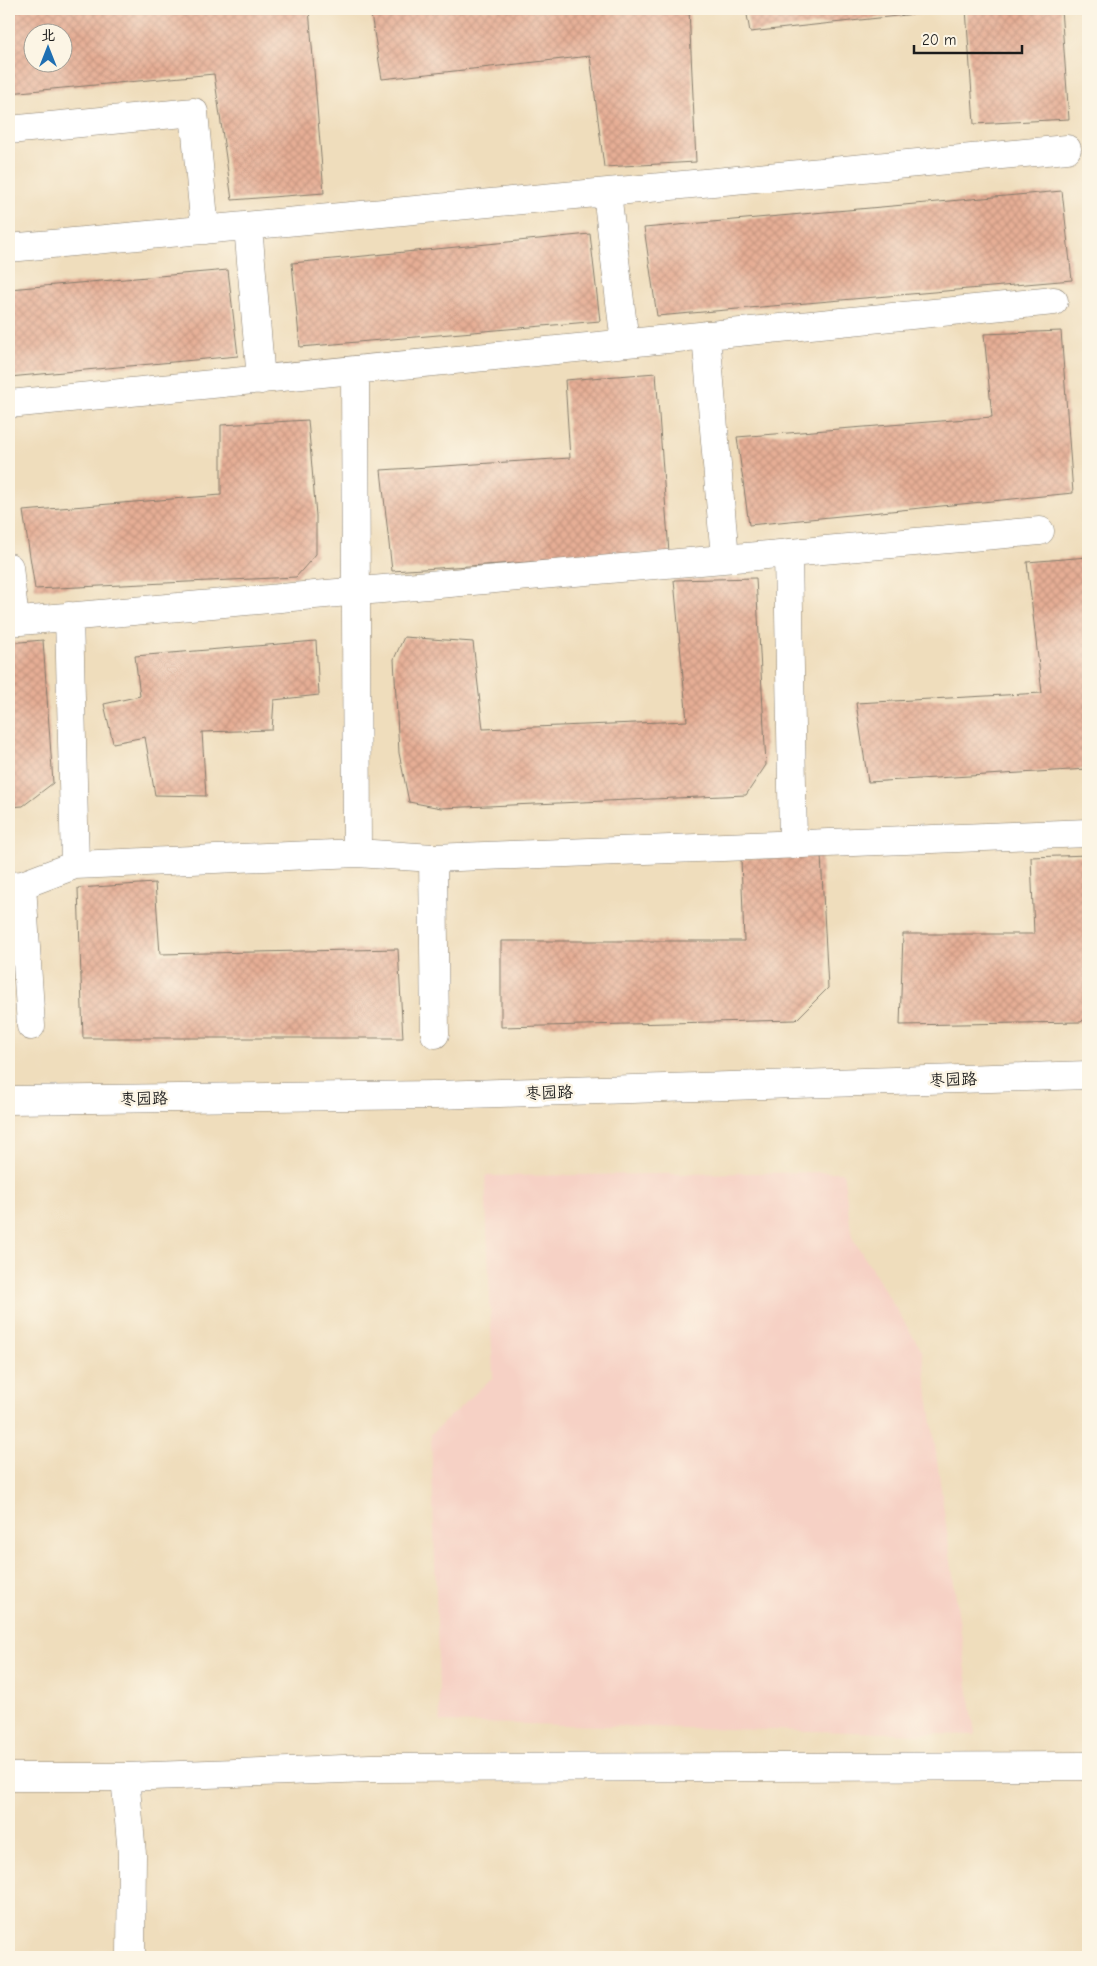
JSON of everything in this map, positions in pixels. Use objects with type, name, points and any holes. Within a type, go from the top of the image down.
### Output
[{"type":"street","points":[[9,130],[194,112],[205,230]]},
{"type":"street","points":[[9,248],[1067,149]]},
{"type":"street","points":[[607,193],[625,343]]},
{"type":"street","points":[[248,226],[260,380]]},
{"type":"street","points":[[9,404],[1054,301]]},
{"type":"street","points":[[706,335],[725,558]]},
{"type":"street","points":[[355,370],[357,853]]},
{"type":"street","points":[[9,566],[12,621],[1040,531]]},
{"type":"street","points":[[788,553],[794,845]]},
{"type":"street","points":[[69,616],[75,865]]},
{"type":"street","points":[[31,1026],[15,886],[75,865],[357,853],[433,858],[1088,833]]},
{"type":"street","points":[[433,858],[435,1034]]},
{"type":"street","name":"枣园路","points":[[9,1100],[436,1095],[1088,1075]]},
{"type":"street","points":[[9,1777],[125,1777],[370,1768],[1088,1766]]},
{"type":"street","points":[[125,1777],[132,1854],[132,1957]]},
{"type":"shaded area","points":[[843,1172],[852,1237],[922,1351],[975,1735],[440,1722],[431,1434],[493,1377],[485,1176]]},
{"type":"building","points":[[9,9],[309,9],[324,193],[232,200],[214,74],[9,93]]},
{"type":"building","points":[[370,9],[689,9],[696,162],[604,167],[590,56],[382,79]]},
{"type":"building","points":[[746,9],[952,9],[952,10],[750,32]]},
{"type":"building","points":[[966,9],[1061,9],[1069,119],[974,124]]},
{"type":"building","points":[[1062,191],[1072,280],[657,316],[644,228]]},
{"type":"building","points":[[590,234],[600,321],[300,347],[292,263]]},
{"type":"building","points":[[228,270],[238,356],[9,377],[9,289]]},
{"type":"building","points":[[1061,331],[1073,493],[749,525],[737,437],[992,417],[984,334]]},
{"type":"building","points":[[656,373],[669,553],[392,571],[381,470],[570,458],[565,380]]},
{"type":"building","points":[[308,420],[316,516],[316,554],[296,577],[35,589],[23,511],[221,495],[221,425]]},
{"type":"building","points":[[1088,557],[1088,769],[868,782],[856,703],[1042,693],[1027,562]]},
{"type":"building","points":[[756,578],[766,765],[746,795],[441,808],[409,802],[399,753],[394,659],[404,637],[473,642],[483,729],[687,721],[674,580]]},
{"type":"building","points":[[43,640],[53,783],[23,806],[9,807],[9,643]]},
{"type":"building","points":[[316,641],[319,695],[274,700],[272,730],[202,732],[206,796],[155,795],[145,737],[113,743],[104,704],[140,696],[135,656]]},
{"type":"building","points":[[821,855],[828,988],[796,1020],[501,1027],[501,941],[744,941],[741,859]]},
{"type":"building","points":[[1088,855],[1088,1016],[1081,1022],[900,1025],[903,934],[1034,934],[1031,857]]},
{"type":"building","points":[[155,883],[160,954],[398,949],[403,1038],[83,1038],[78,888]]}]
